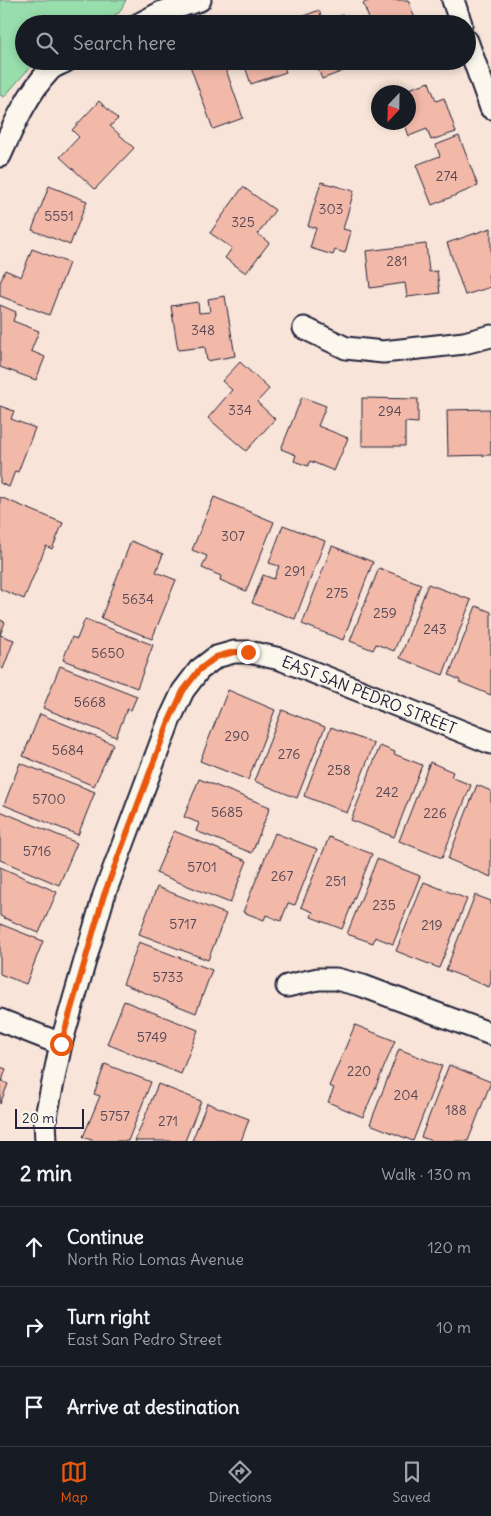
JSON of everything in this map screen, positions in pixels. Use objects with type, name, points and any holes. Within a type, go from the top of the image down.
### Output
[{"type":"street","points":[[150,15],[160,6],[200,0]]},
{"type":"street","points":[[453,0],[458,15]]},
{"type":"street","points":[[476,66],[491,108]]},
{"type":"street","points":[[0,156],[20,112],[49,70]]},
{"type":"street","points":[[304,328],[346,348],[383,352],[464,343],[491,336]]},
{"type":"street","name":"EAST SAN PEDRO STREET","points":[[61,1044],[104,895],[169,721],[183,691],[199,670],[216,657],[234,652],[248,652],[280,659],[491,743]]},
{"type":"street","points":[[287,986],[318,979],[336,979],[363,986],[491,1034]]},
{"type":"street","points":[[0,1020],[61,1044],[46,1121],[46,1141]]},
{"type":"green space","points":[[0,0],[126,0],[119,13],[114,15],[15,15],[15,70],[28,70],[4,97],[0,95]]},
{"type":"building","points":[[372,0],[408,0],[414,15],[368,15],[363,3]]},
{"type":"building","points":[[319,10],[321,15],[306,15]]},
{"type":"building","points":[[192,70],[226,70],[243,118],[213,129]]},
{"type":"building","points":[[246,70],[285,70],[286,72],[251,84]]},
{"type":"building","points":[[318,70],[346,70],[322,79]]},
{"type":"building","points":[[429,82],[436,101],[444,98],[456,132],[431,140],[427,129],[409,136],[407,130],[416,130],[416,86]]},
{"type":"building","points":[[99,101],[118,119],[110,126],[134,148],[95,189],[60,157],[79,137],[72,130]]},
{"type":"building","points":[[459,136],[478,186],[432,205],[416,165],[440,156],[436,145]]},
{"type":"building","points":[[321,182],[354,191],[343,229],[351,231],[345,253],[335,250],[333,255],[310,248],[316,228],[308,226]]},
{"type":"building","points":[[49,186],[87,201],[70,245],[32,230]]},
{"type":"building","points":[[243,187],[275,210],[258,234],[269,243],[246,273],[225,258],[232,248],[210,233]]},
{"type":"building","points":[[491,228],[491,274],[488,275],[491,287],[465,295],[447,243]]},
{"type":"building","points":[[426,244],[429,272],[437,271],[440,293],[407,297],[405,283],[370,288],[366,251]]},
{"type":"building","points":[[32,249],[69,263],[49,315],[0,296],[0,283],[5,270],[21,277]]},
{"type":"building","points":[[225,296],[235,356],[207,361],[205,347],[178,350],[171,306],[198,302],[199,313],[210,312],[208,299]]},
{"type":"building","points":[[0,305],[16,312],[13,321],[39,331],[31,351],[45,357],[36,380],[0,367]]},
{"type":"building","points":[[240,362],[269,389],[257,402],[275,419],[246,451],[208,418],[232,390],[222,381]]},
{"type":"building","points":[[302,397],[326,406],[318,426],[348,438],[334,471],[310,461],[308,466],[294,461],[296,455],[281,449]]},
{"type":"building","points":[[362,398],[418,399],[418,423],[405,422],[405,446],[362,446]]},
{"type":"building","points":[[0,406],[14,411],[11,419],[35,428],[18,472],[15,471],[9,487],[0,483]]},
{"type":"building","points":[[490,409],[491,455],[448,456],[447,410]]},
{"type":"building","points":[[0,497],[63,523],[52,549],[46,546],[24,599],[0,589]]},
{"type":"building","points":[[214,497],[274,522],[246,591],[220,580],[221,576],[202,568],[207,556],[192,550]]},
{"type":"building","points":[[283,525],[325,541],[295,619],[252,603],[263,575],[274,579],[279,566],[269,563]]},
{"type":"building","points":[[131,541],[163,554],[156,572],[176,580],[152,639],[101,618]]},
{"type":"building","points":[[332,546],[373,562],[343,640],[302,624]]},
{"type":"building","points":[[379,568],[421,584],[394,651],[376,644],[373,650],[350,641]]},
{"type":"building","points":[[428,584],[471,600],[443,675],[400,658]]},
{"type":"building","points":[[476,606],[491,612],[491,695],[459,682],[460,680],[449,675]]},
{"type":"building","points":[[85,619],[153,645],[137,688],[63,660],[72,637],[77,639]]},
{"type":"building","points":[[0,620],[5,622],[0,635]]},
{"type":"building","points":[[0,635],[14,640],[3,669],[0,667]]},
{"type":"building","points":[[60,666],[137,696],[131,710],[127,709],[116,737],[43,708]]},
{"type":"building","points":[[228,690],[275,710],[248,780],[200,761]]},
{"type":"building","points":[[282,710],[325,727],[297,798],[254,781]]},
{"type":"building","points":[[40,714],[113,744],[94,786],[23,756]]},
{"type":"building","points":[[331,727],[374,744],[347,813],[304,796]]},
{"type":"building","points":[[380,746],[395,752],[394,754],[422,765],[394,837],[351,820]]},
{"type":"building","points":[[430,762],[453,772],[451,777],[471,785],[442,858],[399,841]]},
{"type":"building","points":[[20,763],[95,792],[78,835],[4,805]]},
{"type":"building","points":[[199,779],[270,807],[252,853],[196,831],[199,823],[184,817]]},
{"type":"building","points":[[477,785],[491,791],[491,877],[448,859]]},
{"type":"building","points":[[0,811],[77,843],[59,885],[0,860]]},
{"type":"building","points":[[174,831],[247,861],[230,903],[156,873]]},
{"type":"building","points":[[275,833],[317,849],[295,905],[288,903],[281,921],[266,915],[264,920],[243,912]]},
{"type":"building","points":[[329,837],[372,854],[342,929],[311,917],[313,912],[301,907]]},
{"type":"building","points":[[377,859],[420,876],[393,944],[375,937],[373,943],[347,934]]},
{"type":"building","points":[[0,867],[57,892],[39,933],[0,916]]},
{"type":"building","points":[[424,882],[467,899],[439,968],[396,951]]},
{"type":"building","points":[[157,887],[226,914],[208,960],[139,934]]},
{"type":"building","points":[[475,895],[491,901],[491,982],[489,987],[446,970]]},
{"type":"building","points":[[0,924],[43,941],[26,984],[0,974]]},
{"type":"building","points":[[139,942],[212,970],[196,1013],[123,984]]},
{"type":"building","points":[[124,1001],[198,1030],[181,1074],[107,1044]]},
{"type":"building","points":[[355,1025],[395,1041],[363,1117],[328,1102],[334,1088],[329,1086]]},
{"type":"building","points":[[399,1049],[442,1066],[413,1141],[370,1124]]},
{"type":"building","points":[[105,1064],[151,1082],[128,1141],[94,1141],[83,1137],[100,1096],[94,1094]]},
{"type":"building","points":[[449,1065],[491,1082],[468,1141],[432,1141],[421,1137]]},
{"type":"building","points":[[0,1067],[6,1069],[2,1081],[8,1084],[0,1104]]},
{"type":"building","points":[[158,1084],[201,1101],[185,1141],[135,1141]]},
{"type":"building","points":[[207,1103],[249,1119],[241,1141],[192,1141]]},
{"type":"route","points":[[61,1044],[104,895],[169,721],[183,691],[199,670],[216,657],[234,652],[248,652]]}]
